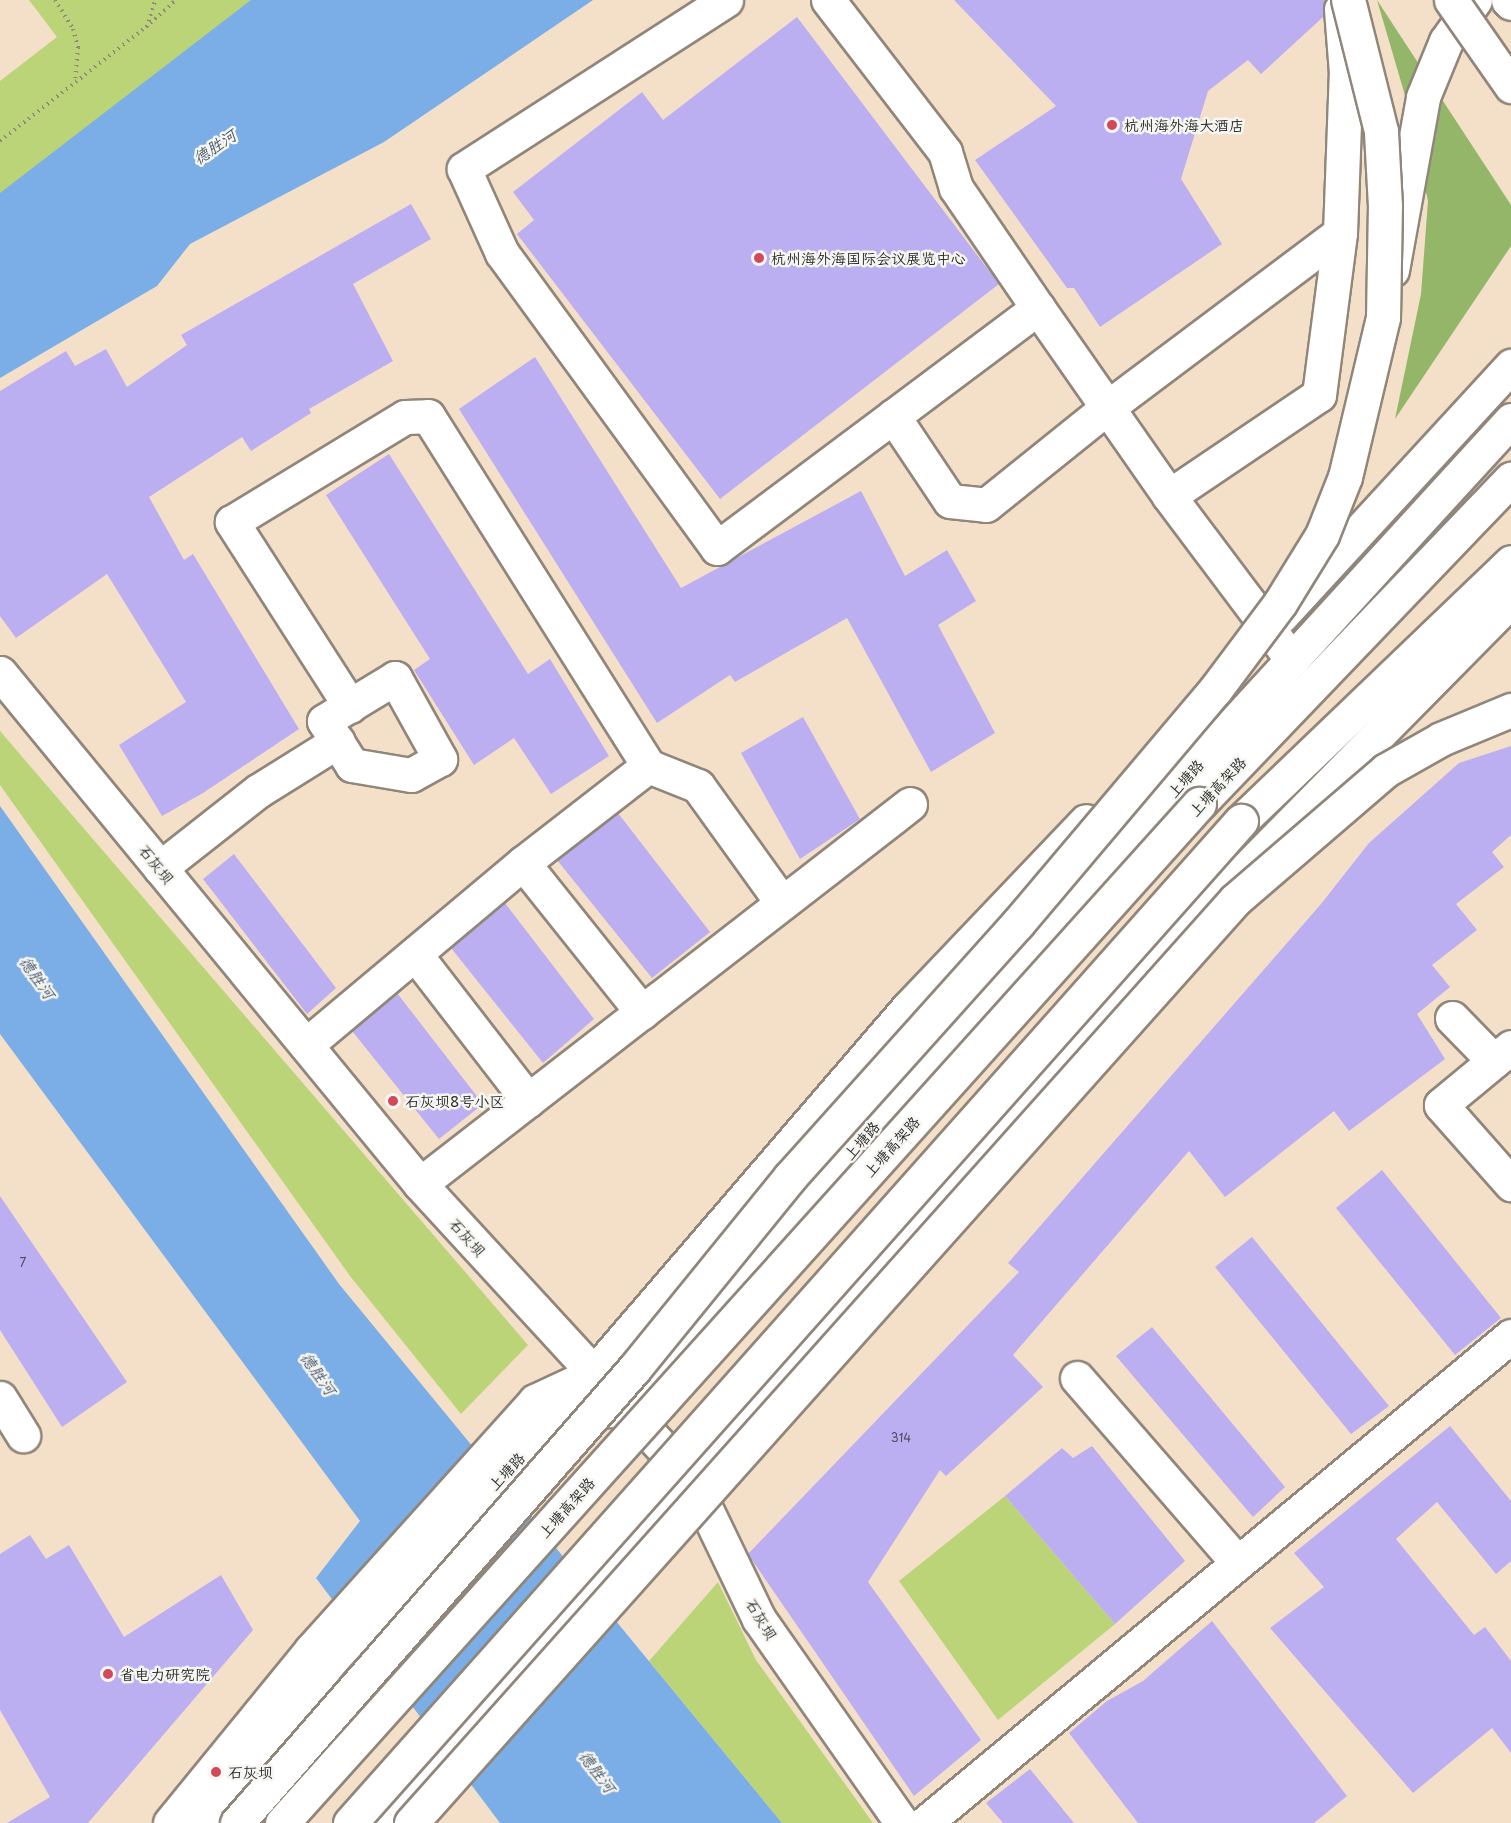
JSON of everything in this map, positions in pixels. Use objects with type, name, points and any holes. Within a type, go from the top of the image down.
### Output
[{"type":"main road","points":[[726,0],[464,169],[501,253],[717,548],[1038,308]]},
{"type":"main road","points":[[828,0],[945,152],[956,188],[1169,496],[1292,660]]},
{"type":"main road","points":[[1169,496],[1319,394],[1340,233],[1346,73],[1340,0]]},
{"type":"main road","points":[[1348,0],[1381,131],[1385,206],[1383,318]]},
{"type":"main road","points":[[1451,0],[1511,86]]},
{"type":"main road","points":[[237,1823],[634,1369],[790,1177],[1018,923],[1234,664],[1280,603],[1322,535],[1345,477],[1383,318],[1423,97],[1446,41],[1475,0]]},
{"type":"main road","points":[[893,416],[950,501],[986,505],[1108,407],[1340,233]]},
{"type":"main road","points":[[548,1406],[592,1374],[908,1008],[1268,630],[1511,366]]},
{"type":"main road","points":[[350,706],[232,522],[405,417],[428,416],[648,766],[698,786],[782,903]]},
{"type":"main road","name":"上塘路","points":[[625,1410],[1042,933],[1511,420]]},
{"type":"main road","name":"上塘高架路","points":[[282,1823],[1199,804],[1511,479]]},
{"type":"main road","points":[[350,1823],[1241,822],[1511,562]]},
{"type":"main road","points":[[389,1823],[426,1778],[692,1480],[989,1129],[1511,600]]},
{"type":"main road","name":"石灰坝","points":[[0,673],[420,1184],[625,1410],[692,1480],[759,1619],[902,1823]]},
{"type":"main road","points":[[394,678],[440,759],[411,776],[352,765],[338,741],[324,721],[394,678]]},
{"type":"main road","points":[[411,1823],[1235,900],[1386,770],[1441,739],[1511,710]]},
{"type":"main road","points":[[160,868],[258,791],[338,741]]},
{"type":"main road","points":[[306,1045],[523,863],[648,766]]},
{"type":"main road","points":[[420,1184],[910,804]]},
{"type":"main road","points":[[523,863],[642,1012]]},
{"type":"main road","points":[[908,1008],[1042,933]]},
{"type":"main road","points":[[415,954],[528,1100]]},
{"type":"main road","points":[[1452,1018],[1503,1054],[1441,1105],[1511,1184]]},
{"type":"main road","points":[[925,1823],[1511,1336]]},
{"type":"main road","points":[[1077,1378],[1238,1563]]},
{"type":"main road","points":[[0,1398],[23,1435]]},
{"type":"main road","points":[[548,1406],[625,1410]]},
{"type":"main road","name":"上塘路","points":[[202,1823],[322,1654],[548,1406]]},
{"type":"main road","points":[[170,1823],[322,1654]]},
{"type":"path","points":[[55,0],[73,29],[78,47],[75,83]]},
{"type":"path","points":[[146,27],[155,0]]},
{"type":"path","points":[[0,141],[146,27],[176,0]]},
{"type":"green space","points":[[29,0],[254,0],[0,196],[0,81],[57,37]]},
{"type":"green space","points":[[1377,0],[1511,205],[1511,246],[1395,419],[1421,294],[1428,201],[1404,92]]},
{"type":"green space","points":[[0,731],[528,1345],[461,1414],[350,1276],[0,785]]},
{"type":"green space","points":[[1005,1496],[1115,1624],[998,1720],[899,1581]]},
{"type":"green space","points":[[718,1582],[756,1660],[873,1823],[782,1823],[649,1661]]},
{"type":"water","name":"德胜河","points":[[251,0],[593,0],[384,142],[190,244],[157,286],[0,378],[0,193]]},
{"type":"water","name":"德胜河","points":[[0,806],[339,1284],[782,1823],[500,1823],[316,1578],[360,1521],[0,1034]]},
{"type":"building","points":[[954,0],[1325,0],[1323,17],[1261,74],[1248,60],[1208,91],[1181,179],[1222,244],[1100,327],[1074,288],[1067,288],[975,160],[1056,106]]},
{"type":"building","name":"杭州海外海国际会议展览中心","points":[[797,17],[999,284],[720,499],[517,234],[534,220],[513,192],[642,92],[663,120]]},
{"type":"building","points":[[411,204],[431,239],[353,284],[393,361],[309,409],[311,413],[251,451],[242,437],[149,497],[184,560],[193,554],[299,729],[203,793],[162,816],[119,745],[186,702],[107,574],[16,638],[0,616],[0,391],[66,351],[75,366],[106,349],[127,387],[187,345],[181,335]]},
{"type":"building","points":[[535,357],[681,588],[861,491],[905,576],[947,550],[976,601],[938,625],[995,733],[931,772],[847,618],[735,682],[730,675],[657,723],[459,409]]},
{"type":"building","points":[[389,454],[528,674],[550,659],[609,756],[551,794],[514,738],[474,765],[414,670],[430,659],[326,495]]},
{"type":"building","points":[[803,717],[860,819],[800,859],[741,753]]},
{"type":"building","points":[[1511,746],[1511,835],[1492,852],[1504,867],[1456,904],[1477,930],[1432,965],[1450,987],[1417,1014],[1445,1059],[1349,1131],[1334,1111],[1225,1197],[1189,1151],[1013,1355],[1043,1387],[946,1476],[940,1470],[868,1582],[981,1740],[914,1796],[748,1554],[1019,1272],[1008,1263],[1321,904],[1369,843],[1459,763]]},
{"type":"building","points":[[618,813],[710,932],[652,978],[557,860]]},
{"type":"building","points":[[234,854],[336,988],[307,1014],[203,879]]},
{"type":"building","points":[[505,903],[594,1019],[543,1063],[451,948]]},
{"type":"building","points":[[397,993],[483,1104],[439,1139],[352,1031]]},
{"type":"building","points":[[1382,1170],[1501,1318],[1455,1355],[1336,1208]]},
{"type":"building","points":[[0,1196],[127,1382],[62,1427],[0,1330]]},
{"type":"building","points":[[1252,1237],[1389,1406],[1351,1434],[1215,1267]]},
{"type":"building","points":[[1152,1327],[1285,1487],[1253,1517],[1116,1356]]},
{"type":"building","points":[[1450,1426],[1511,1501],[1511,1561],[1496,1574],[1437,1502],[1396,1539],[1474,1635],[1485,1627],[1511,1661],[1511,1753],[1492,1728],[1413,1793],[1270,1628],[1324,1587],[1294,1553]]},
{"type":"building","points":[[1092,1446],[1185,1561],[1115,1624],[1005,1496],[1062,1448],[1073,1458]]},
{"type":"building","name":"省电力研究院","points":[[30,1535],[46,1559],[69,1545],[124,1637],[221,1575],[253,1630],[88,1823],[7,1823],[50,1797],[0,1710],[0,1554]]},
{"type":"building","points":[[1212,1621],[1347,1796],[1314,1823],[1138,1823],[1069,1733],[1107,1701],[1143,1681]]},
{"type":"building","points":[[1030,1769],[1074,1823],[1003,1823],[986,1803]]},
{"type":"place","name":"杭州海外海大酒店","points":[[1112,125]]},
{"type":"place","name":"杭州海外海国际会议展览中心","points":[[759,258]]},
{"type":"place","name":"石灰坝8号小区","points":[[393,1101]]},
{"type":"place","name":"省电力研究院","points":[[108,1674]]},
{"type":"place","name":"石灰坝","points":[[216,1772]]}]
